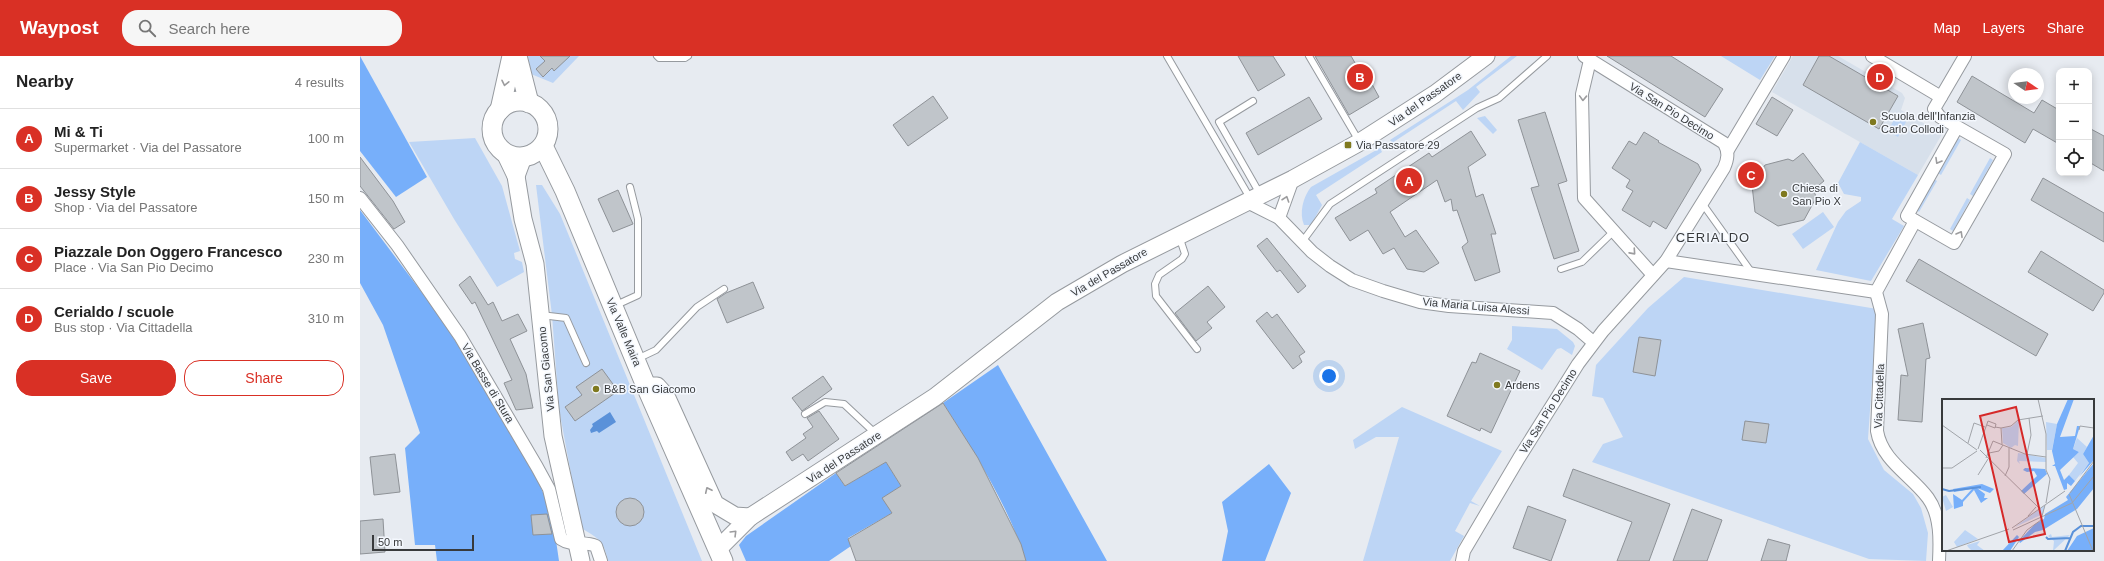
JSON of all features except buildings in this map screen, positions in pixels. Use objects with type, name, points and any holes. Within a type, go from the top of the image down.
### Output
[{"type":"main road","points":[[500,110],[514,102],[529,103],[536,106],[546,119],[547,137],[525,153],[495,141],[492,133],[492,124],[500,110],[512,56]]},
{"type":"main road","points":[[516,56],[529,103]]},
{"type":"main road","name":"Via Valle Maira","points":[[525,153],[565,191],[646,386],[720,555]]},
{"type":"street","name":"Via del Passatore","points":[[720,555],[750,517],[935,397],[1057,302],[1122,264],[1179,234],[1293,179],[1360,142],[1435,94],[1486,56]]},
{"type":"street","points":[[1728,150],[1784,56]]},
{"type":"street","points":[[1872,56],[1941,97]]},
{"type":"street","points":[[1958,127],[1907,216],[1954,244],[2005,154],[1958,127],[1940,117],[1934,109],[1965,56]]},
{"type":"street","name":"Via San Pio Decimo","points":[[1462,561],[1464,551],[1519,458],[1593,342],[1654,275],[1666,261],[1724,168],[1728,159],[1728,150],[1724,143],[1587,58],[1582,94],[1584,198],[1654,275]]},
{"type":"street","name":"Via San Giacomo","points":[[525,153],[516,176],[523,219],[535,264],[553,436],[581,561]]},
{"type":"street","points":[[1279,218],[1293,179]]},
{"type":"street","name":"Via Basse di Stura","points":[[360,198],[397,245],[460,336],[538,467],[549,489],[561,539],[565,542],[591,544],[596,546],[601,561]]},
{"type":"street","name":"Via Maria Luisa Alessi","points":[[1253,199],[1279,218],[1302,242],[1330,266],[1352,280],[1420,302],[1553,313],[1578,329],[1593,342]]},
{"type":"street","points":[[1666,261],[1876,292],[1915,221]]},
{"type":"street","name":"Via Cittadella","points":[[1876,292],[1882,314],[1877,431],[1878,441],[1883,451],[1928,498],[1934,509],[1940,541],[1938,561]]},
{"type":"street","points":[[646,386],[657,386],[666,396],[715,504],[735,516],[750,517]]},
{"type":"lane","points":[[657,56],[659,58],[685,58],[688,56]]},
{"type":"lane","points":[[1167,56],[1253,199]]},
{"type":"lane","points":[[1309,56],[1360,142]]},
{"type":"lane","points":[[1302,242],[1330,204],[1477,108],[1498,98],[1547,56]]},
{"type":"lane","points":[[1253,101],[1219,122],[1253,199]]},
{"type":"lane","points":[[614,306],[638,295],[638,219],[630,188]]},
{"type":"lane","points":[[1702,203],[1753,274]]},
{"type":"lane","points":[[1561,269],[1582,262],[1614,231]]},
{"type":"lane","points":[[1179,234],[1185,254],[1182,259],[1159,275],[1155,284],[1156,296],[1197,349]]},
{"type":"lane","points":[[636,359],[656,350],[697,307],[724,290]]},
{"type":"lane","points":[[540,315],[552,315],[566,318],[586,363]]},
{"type":"lane","points":[[805,414],[826,402],[844,404],[877,435]]},
{"type":"shaded area","points":[[360,56],[427,177],[396,197],[360,151]]},
{"type":"shaded area","points":[[528,56],[579,56],[553,83],[531,74]]},
{"type":"shaded area","points":[[1511,56],[1517,56],[1476,87],[1480,92],[1463,110],[1456,101],[1392,143],[1390,140],[1468,90]]},
{"type":"shaded area","points":[[1721,56],[1775,56],[1760,80]]},
{"type":"shaded area","name":"Scuola dell'Infanzia Carlo Collodi","points":[[1793,56],[1838,56],[1902,93],[1905,98],[1901,110],[1942,134],[1918,175],[1772,92]]},
{"type":"shaded area","points":[[1485,116],[1497,130],[1493,134],[1477,118]]},
{"type":"shaded area","points":[[1896,116],[1906,122],[1898,137],[1888,131]]},
{"type":"shaded area","points":[[475,138],[502,186],[520,251],[514,253],[515,259],[522,262],[524,272],[497,287],[454,219],[409,142]]},
{"type":"shaded area","points":[[1958,138],[1961,140],[1941,175],[1938,173]]},
{"type":"shaded area","points":[[1860,142],[1918,175],[1892,219],[1904,226],[1871,281],[1816,270],[1838,222],[1846,211],[1861,201],[1861,197],[1844,194],[1838,183]]},
{"type":"shaded area","points":[[1380,148],[1382,152],[1316,195],[1322,205],[1311,225],[1304,225],[1302,210],[1306,195],[1311,187]]},
{"type":"shaded area","points":[[1990,158],[1993,160],[1973,196],[1970,194]]},
{"type":"shaded area","points":[[1934,179],[1937,181],[1919,212],[1917,210]]},
{"type":"shaded area","points":[[536,185],[542,185],[560,214],[702,561],[608,561],[602,544],[581,528],[559,409],[552,315]]},
{"type":"shaded area","points":[[1967,198],[1970,200],[1953,231],[1950,229]]},
{"type":"shaded area","points":[[360,210],[441,318],[527,456],[552,513],[559,561],[437,561],[435,545],[415,545],[405,448],[420,433],[383,325],[360,283]]},
{"type":"shaded area","points":[[1823,212],[1834,227],[1803,249],[1792,234]]},
{"type":"shaded area","points":[[1684,277],[1877,309],[1868,439],[1884,470],[1913,494],[1921,508],[1928,533],[1926,561],[1869,559],[1592,462],[1603,444],[1623,437],[1603,398],[1592,396],[1596,365],[1648,308]]},
{"type":"shaded area","points":[[1512,326],[1557,329],[1573,342],[1575,346],[1572,355],[1561,348],[1557,349],[1542,370],[1507,349],[1512,340]]},
{"type":"shaded area","points":[[998,365],[1107,561],[1026,561],[1019,540],[990,480],[943,403]]},
{"type":"shaded area","points":[[1402,407],[1502,451],[1471,501],[1480,506],[1470,503],[1455,531],[1464,536],[1450,561],[1363,561],[1399,437],[1376,437],[1355,449],[1353,440]]},
{"type":"shaded area","points":[[610,412],[616,422],[599,433],[597,431],[591,433],[590,430],[593,426],[592,424]]},
{"type":"shaded area","points":[[886,462],[901,486],[883,498],[892,513],[848,538],[851,546],[829,561],[746,561],[739,545],[746,536],[836,473],[845,486]]},
{"type":"shaded area","points":[[1269,464],[1291,493],[1265,561],[1222,561],[1228,531],[1222,502]]},
{"type":"place","name":"Jessy Style","points":[[1360,77]]},
{"type":"place","name":"Cerialdo / scuole","points":[[1880,77]]},
{"type":"place","name":"Scuola dell'Infanzia Carlo Collodi","points":[[1873,122]]},
{"type":"place","name":"Via Passatore 29","points":[[1348,145]]},
{"type":"place","name":"Piazzale Don Oggero Francesco","points":[[1751,175]]},
{"type":"place","name":"Mi & Ti","points":[[1409,181]]},
{"type":"place","name":"Chiesa di San Pio X","points":[[1784,194]]},
{"type":"place","name":"Ardens","points":[[1497,385]]},
{"type":"place","name":"B&B San Giacomo","points":[[596,389]]},
{"type":"district","name":"CERIALDO","points":[[1713,237]]}]
